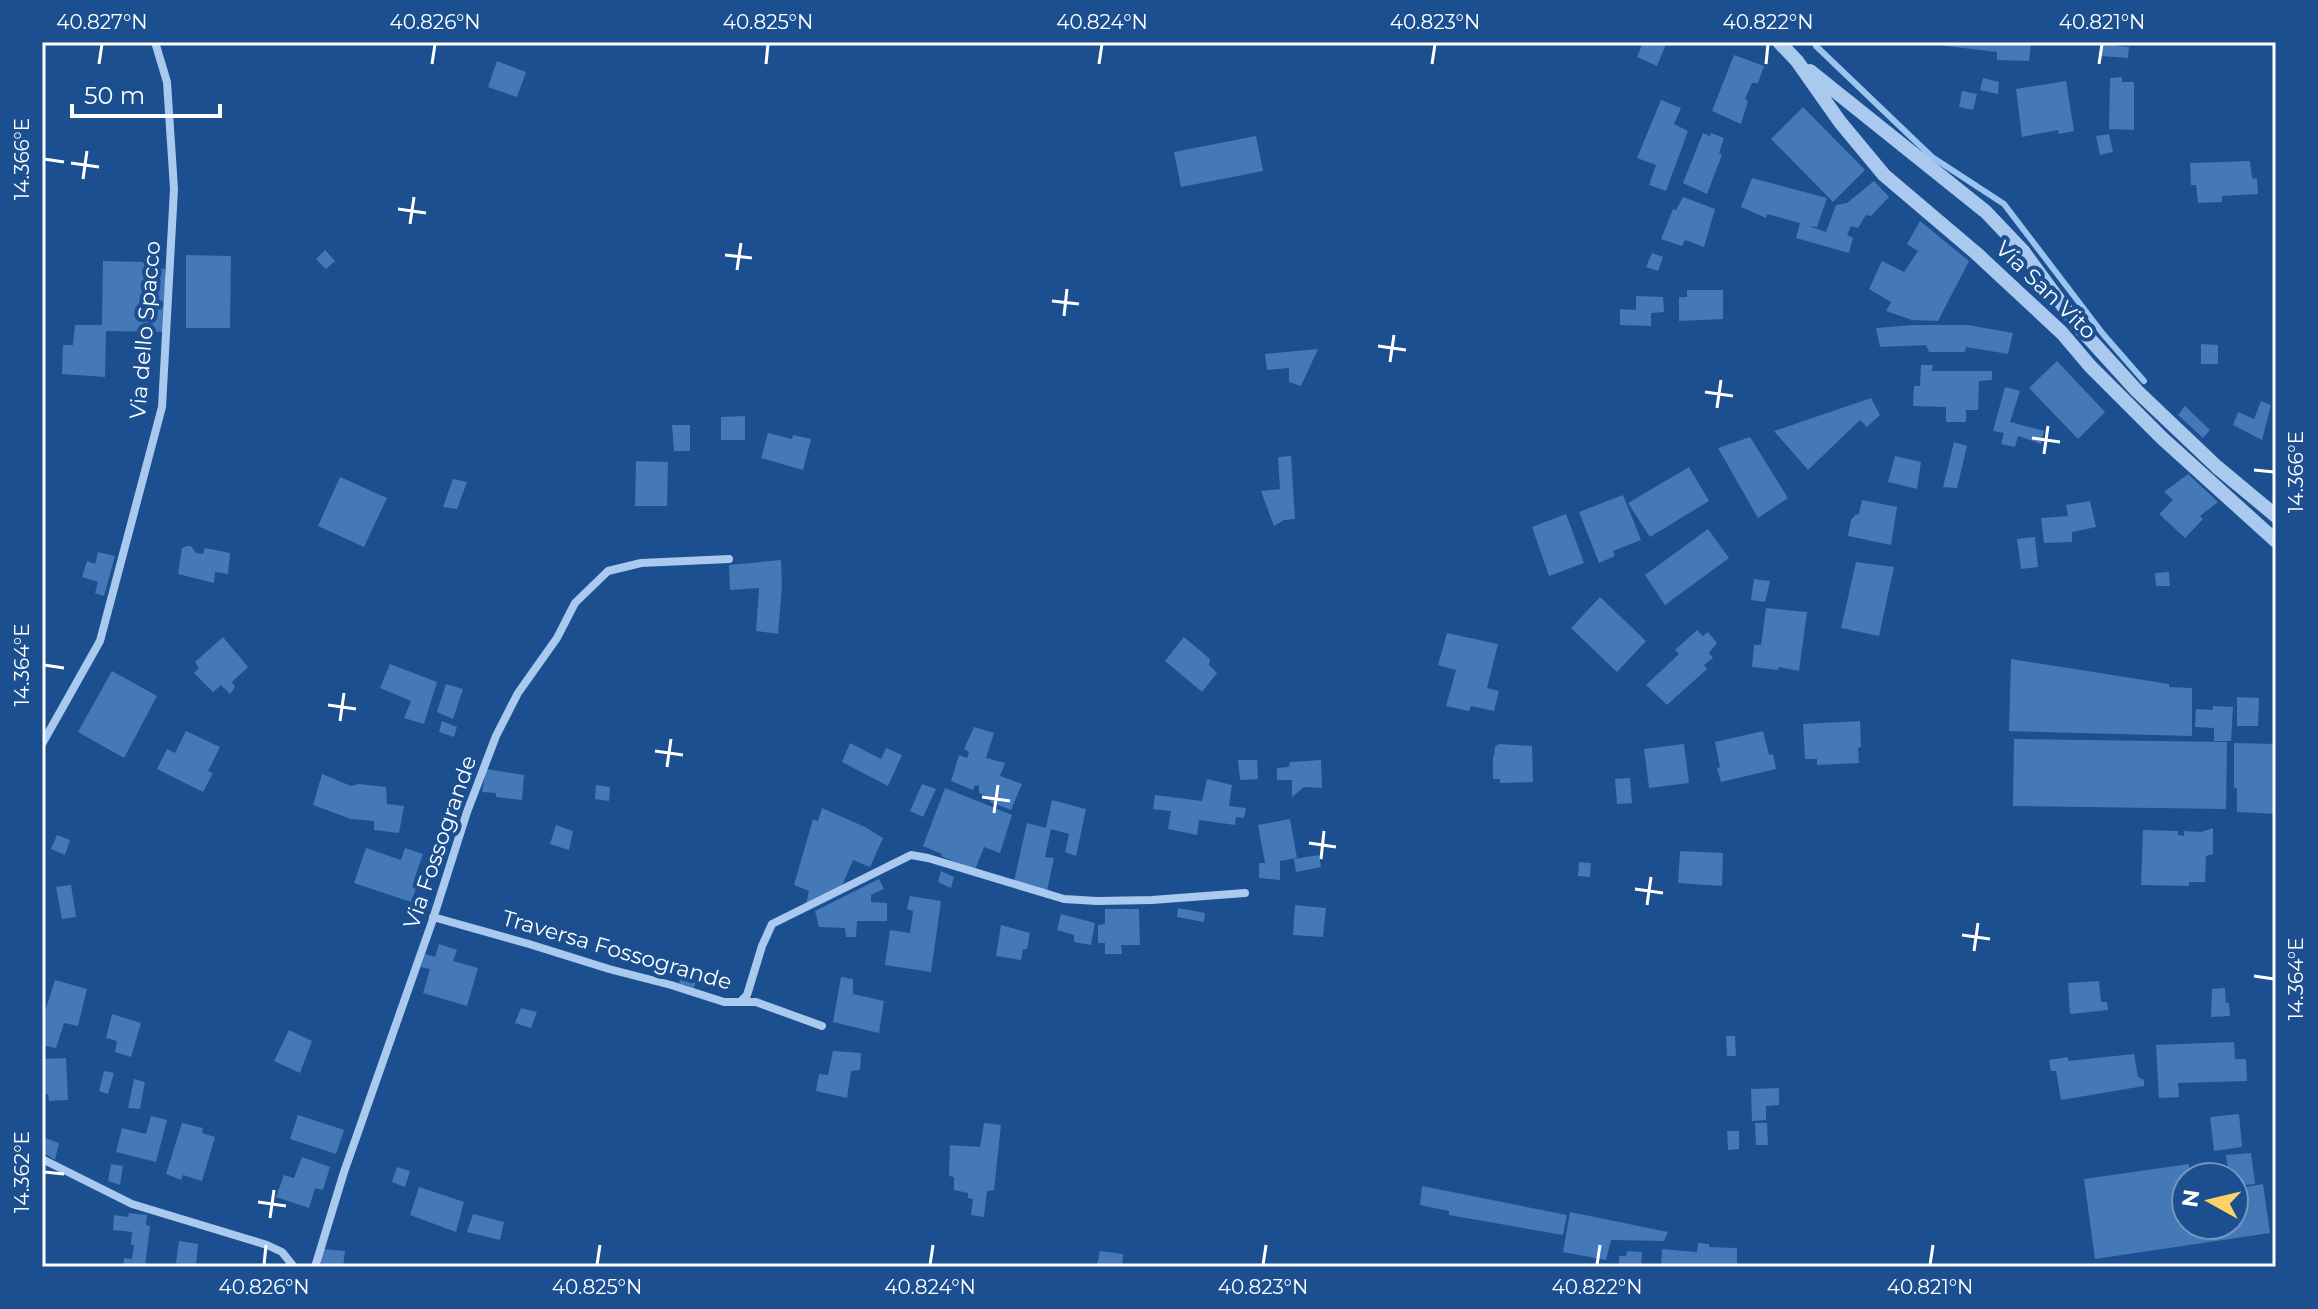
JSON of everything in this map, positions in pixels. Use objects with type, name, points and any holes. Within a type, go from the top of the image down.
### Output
[{"type":"street","name":"Via dello Spacco","points":[[42,744],[100,641],[162,407],[174,189],[167,82],[155,42]]},
{"type":"street","name":"Via San Vito","points":[[1779,42],[1797,61],[1986,212],[2023,251],[2077,325],[2137,391],[2217,467],[2276,516]]},
{"type":"street","name":"Via San Vito","points":[[1797,61],[1840,122],[1884,175],[1976,253],[2062,333],[2090,366],[2162,438],[2276,541]]},
{"type":"street","name":"Via Fossogrande","points":[[315,1267],[344,1172],[467,812],[496,736],[518,693],[557,638],[575,603],[608,571],[641,563],[729,559]]},
{"type":"street","name":"Traversa Fossogrande","points":[[433,917],[724,1002],[740,1002],[747,995],[772,924],[911,855],[1064,899],[1152,900],[1245,893]]},
{"type":"street","points":[[740,1002],[756,1002],[822,1026]]},
{"type":"street","points":[[42,1159],[132,1204],[267,1245],[282,1252],[294,1267]]},
{"type":"building","points":[[1643,42],[1667,42],[1657,66],[1637,57]]},
{"type":"building","points":[[1939,42],[2031,42],[2029,61],[1997,60],[1997,52],[1938,45]]},
{"type":"building","points":[[2100,42],[2117,42],[2117,46],[2129,47],[2128,58],[2101,56]]},
{"type":"building","points":[[1734,55],[1764,66],[1758,83],[1752,83],[1745,99],[1748,101],[1741,124],[1712,111]]},
{"type":"building","points":[[497,61],[526,72],[517,97],[488,87]]},
{"type":"building","points":[[2122,77],[2122,82],[2134,82],[2134,130],[2109,129],[2110,78]]},
{"type":"building","points":[[1983,78],[1999,82],[1998,94],[1980,90]]},
{"type":"building","points":[[2066,81],[2074,131],[2059,134],[2058,130],[2022,137],[2016,89]]},
{"type":"building","points":[[1962,91],[1977,94],[1973,110],[1959,107]]},
{"type":"building","points":[[1661,100],[1681,108],[1674,124],[1688,131],[1666,191],[1649,185],[1656,165],[1637,158]]},
{"type":"building","points":[[1803,107],[1865,170],[1833,202],[1771,139]]},
{"type":"building","points":[[1703,133],[1724,138],[1719,153],[1722,155],[1707,194],[1683,183]]},
{"type":"building","points":[[2109,134],[2113,152],[2100,155],[2096,136]]},
{"type":"building","points":[[1256,136],[1263,171],[1181,187],[1174,152]]},
{"type":"building","points":[[2250,161],[2252,178],[2257,179],[2258,194],[2222,196],[2222,202],[2198,203],[2196,185],[2191,185],[2190,163]]},
{"type":"building","points":[[1752,178],[1827,198],[1817,227],[1809,226],[1826,232],[1836,205],[1847,203],[1874,181],[1889,197],[1871,216],[1866,215],[1858,228],[1851,226],[1847,235],[1853,238],[1849,253],[1796,238],[1800,223],[1767,214],[1766,218],[1741,207]]},
{"type":"building","points":[[1683,197],[1715,209],[1704,247],[1685,240],[1682,246],[1661,239],[1673,209],[1676,210]]},
{"type":"building","points":[[1920,221],[1969,261],[1938,321],[1912,320],[1886,311],[1891,302],[1869,289],[1882,261],[1904,272],[1918,251],[1907,244]]},
{"type":"building","points":[[325,250],[335,261],[326,269],[316,259]]},
{"type":"building","points":[[1652,253],[1663,257],[1658,271],[1646,267]]},
{"type":"building","points":[[186,255],[231,256],[230,328],[186,328]]},
{"type":"building","points":[[103,261],[145,262],[146,267],[165,269],[165,332],[106,331],[105,377],[62,374],[63,345],[73,345],[75,325],[102,325]]},
{"type":"building","points":[[1687,290],[1723,290],[1723,319],[1679,321],[1679,297],[1687,297]]},
{"type":"building","points":[[1636,296],[1663,297],[1664,312],[1651,313],[1651,326],[1620,325],[1620,309],[1636,310]]},
{"type":"building","points":[[1968,325],[2013,333],[2008,354],[1966,347],[1965,352],[1929,352],[1926,345],[1880,347],[1876,328]]},
{"type":"building","points":[[2201,344],[2218,345],[2218,364],[2201,364]]},
{"type":"building","points":[[1318,349],[1301,386],[1289,382],[1289,368],[1267,370],[1265,354]]},
{"type":"building","points":[[2057,361],[2105,412],[2078,439],[2029,388]]},
{"type":"building","points":[[1921,365],[1933,365],[1932,371],[1992,371],[1992,380],[1979,381],[1978,410],[1966,410],[1966,422],[1946,422],[1946,407],[1913,406],[1914,386],[1920,386]]},
{"type":"building","points":[[2005,387],[2020,391],[2010,422],[2044,431],[2041,444],[2018,436],[2015,447],[2001,444],[2004,433],[1993,431]]},
{"type":"building","points":[[1871,398],[1880,415],[1867,427],[1860,420],[1808,470],[1774,431]]},
{"type":"building","points":[[2261,401],[2271,405],[2262,440],[2233,425],[2238,412],[2254,419]]},
{"type":"building","points":[[2185,406],[2210,430],[2203,438],[2178,415]]},
{"type":"building","points":[[745,416],[745,440],[721,440],[721,417]]},
{"type":"building","points":[[672,425],[690,425],[690,451],[674,451]]},
{"type":"building","points":[[768,433],[792,439],[793,435],[811,439],[803,470],[761,458]]},
{"type":"building","points":[[1750,437],[1788,498],[1758,518],[1718,448]]},
{"type":"building","points":[[1954,442],[1967,446],[1957,488],[1943,487]]},
{"type":"building","points":[[1291,456],[1295,519],[1284,520],[1274,526],[1261,491],[1280,489],[1278,457]]},
{"type":"building","points":[[1895,456],[1921,462],[1917,489],[1888,482]]},
{"type":"building","points":[[636,461],[668,462],[667,506],[635,506]]},
{"type":"building","points":[[1689,467],[1709,501],[1650,537],[1628,503]]},
{"type":"building","points":[[2188,474],[2218,502],[2200,516],[2203,519],[2185,538],[2159,514],[2173,500],[2164,492]]},
{"type":"building","points":[[340,477],[387,498],[364,547],[318,526]]},
{"type":"building","points":[[453,479],[467,482],[457,509],[443,507]]},
{"type":"building","points":[[1623,495],[1641,540],[1613,551],[1615,556],[1599,563],[1579,512]]},
{"type":"building","points":[[1862,500],[1897,507],[1891,545],[1848,536],[1851,520],[1859,514]]},
{"type":"building","points":[[2090,501],[2096,527],[2072,532],[2072,542],[2044,543],[2041,518],[2068,516],[2066,505]]},
{"type":"building","points":[[1566,514],[1584,563],[1549,576],[1532,527]]},
{"type":"building","points":[[1708,529],[1729,558],[1665,605],[1645,575]]},
{"type":"building","points":[[2035,537],[2038,567],[2021,569],[2017,539]]},
{"type":"building","points":[[191,546],[196,553],[203,554],[205,548],[230,553],[228,574],[215,572],[214,583],[178,574],[182,548]]},
{"type":"building","points":[[98,552],[115,556],[104,596],[95,593],[98,582],[82,577],[87,561],[95,564]]},
{"type":"building","points":[[781,560],[778,634],[756,631],[759,588],[730,590],[729,565]]},
{"type":"building","points":[[1856,562],[1894,567],[1879,636],[1841,628]]},
{"type":"building","points":[[2169,572],[2170,586],[2156,586],[2155,573]]},
{"type":"building","points":[[1754,579],[1770,581],[1765,602],[1751,600]]},
{"type":"building","points":[[1600,597],[1646,641],[1617,672],[1571,628]]},
{"type":"building","points":[[1766,608],[1807,612],[1799,671],[1752,667],[1754,645],[1761,645]]},
{"type":"building","points":[[1697,630],[1703,636],[1708,632],[1717,643],[1709,653],[1713,658],[1704,665],[1707,669],[1667,705],[1646,685],[1679,654],[1675,650]]},
{"type":"building","points":[[1447,633],[1498,644],[1487,688],[1499,691],[1494,711],[1471,706],[1469,711],[1446,706],[1456,670],[1438,665]]},
{"type":"building","points":[[223,637],[248,667],[232,682],[235,687],[230,694],[221,685],[213,692],[194,673],[199,668],[195,662]]},
{"type":"building","points":[[1184,637],[1210,659],[1209,665],[1217,673],[1202,692],[1165,661]]},
{"type":"building","points":[[2011,659],[2169,684],[2169,687],[2192,688],[2192,736],[2009,731]]},
{"type":"building","points":[[390,664],[437,682],[424,724],[404,718],[411,701],[380,688]]},
{"type":"building","points":[[112,671],[157,696],[124,758],[78,732]]},
{"type":"building","points":[[446,684],[463,689],[453,719],[437,712]]},
{"type":"building","points":[[2237,697],[2259,698],[2258,726],[2237,726]]},
{"type":"building","points":[[2213,706],[2233,707],[2231,741],[2214,741],[2214,728],[2195,727],[2196,709],[2213,710]]},
{"type":"building","points":[[442,721],[457,727],[454,737],[439,732]]},
{"type":"building","points":[[1860,721],[1859,763],[1817,765],[1817,759],[1805,759],[1803,724]]},
{"type":"building","points":[[974,727],[994,733],[986,758],[1005,763],[1000,776],[1022,784],[1011,810],[990,802],[991,798],[979,793],[979,786],[975,785],[973,790],[951,781],[959,755],[967,758],[969,752],[964,749]]},
{"type":"building","points":[[186,731],[220,747],[208,771],[213,773],[203,792],[157,769],[167,749],[175,753]]},
{"type":"building","points":[[1763,731],[1776,769],[1721,782],[1715,742]]},
{"type":"building","points":[[2014,739],[2227,742],[2226,809],[2013,806]]},
{"type":"building","points":[[850,743],[881,759],[886,748],[902,755],[888,786],[842,762]]},
{"type":"building","points":[[2234,743],[2276,744],[2276,814],[2237,812]]},
{"type":"building","points":[[1499,744],[1532,746],[1533,782],[1500,783],[1500,779],[1493,779],[1493,756]]},
{"type":"building","points":[[1684,744],[1689,783],[1649,788],[1644,749]]},
{"type":"building","points":[[1238,760],[1257,760],[1258,779],[1240,780]]},
{"type":"building","points":[[1321,760],[1322,788],[1304,787],[1292,797],[1292,780],[1277,780],[1277,768],[1289,767],[1290,762]]},
{"type":"building","points":[[486,769],[524,775],[522,800],[482,792]]},
{"type":"building","points":[[322,774],[351,786],[386,787],[387,804],[404,806],[399,833],[374,830],[374,821],[351,819],[313,805]]},
{"type":"building","points":[[1630,778],[1632,803],[1617,804],[1615,779]]},
{"type":"building","points":[[1207,779],[1232,785],[1229,806],[1246,808],[1244,818],[1236,817],[1235,825],[1199,820],[1197,835],[1168,829],[1171,811],[1153,809],[1155,795],[1202,801]]},
{"type":"building","points":[[922,784],[936,789],[923,817],[910,811]]},
{"type":"building","points":[[596,785],[610,787],[609,801],[595,799]]},
{"type":"building","points":[[945,788],[1012,815],[1000,853],[984,847],[975,870],[923,846]]},
{"type":"building","points":[[1052,800],[1086,809],[1076,856],[1065,852],[1069,834],[1051,829],[1045,857],[1054,858],[1047,891],[1014,881],[1027,823],[1046,828]]},
{"type":"building","points":[[822,808],[883,838],[870,867],[853,860],[841,888],[806,904],[809,891],[794,885],[813,819],[818,821]]},
{"type":"building","points":[[1290,819],[1297,858],[1280,861],[1280,880],[1259,878],[1259,863],[1265,863],[1258,825]]},
{"type":"building","points":[[556,825],[573,831],[569,850],[550,844]]},
{"type":"building","points":[[2213,828],[2213,854],[2206,856],[2205,882],[2189,882],[2189,886],[2141,885],[2143,830],[2178,831],[2178,835],[2184,836],[2184,831],[2201,832]]},
{"type":"building","points":[[57,835],[70,840],[65,855],[51,849]]},
{"type":"building","points":[[366,848],[401,860],[405,848],[423,854],[414,880],[419,881],[411,902],[354,883]]},
{"type":"building","points":[[1680,851],[1723,853],[1722,886],[1678,883]]},
{"type":"building","points":[[1319,855],[1321,867],[1296,872],[1294,859]]},
{"type":"building","points":[[1579,862],[1591,863],[1590,877],[1578,876]]},
{"type":"building","points":[[941,871],[954,877],[951,888],[938,882]]},
{"type":"building","points":[[879,879],[884,889],[871,895],[871,902],[887,903],[887,921],[857,921],[856,937],[846,937],[845,928],[819,927],[815,911]]},
{"type":"building","points":[[71,885],[76,917],[62,919],[56,887]]},
{"type":"building","points":[[910,896],[941,901],[931,972],[885,965],[890,930],[910,933],[913,911],[907,909]]},
{"type":"building","points":[[1295,905],[1326,908],[1323,937],[1293,935]]},
{"type":"building","points":[[1178,908],[1205,913],[1204,922],[1177,917]]},
{"type":"building","points":[[1105,909],[1139,909],[1140,945],[1121,945],[1122,954],[1105,954],[1105,943],[1098,943],[1098,925],[1105,924]]},
{"type":"building","points":[[1061,914],[1095,923],[1091,945],[1074,942],[1074,935],[1057,930]]},
{"type":"building","points":[[1001,925],[1030,933],[1021,960],[996,956]]},
{"type":"building","points":[[439,944],[457,950],[453,961],[478,968],[467,1006],[423,993],[430,969],[421,967],[425,954],[435,957]]},
{"type":"building","points":[[684,970],[698,974],[694,988],[679,983]]},
{"type":"building","points":[[841,977],[853,979],[853,994],[884,1001],[879,1033],[833,1022]]},
{"type":"building","points":[[55,980],[87,989],[78,1026],[64,1023],[56,1048],[42,1045],[42,1021]]},
{"type":"building","points":[[2099,981],[2101,1002],[2107,1002],[2108,1010],[2070,1014],[2068,983]]},
{"type":"building","points":[[2225,988],[2230,1016],[2211,1017],[2212,989]]},
{"type":"building","points":[[521,1008],[537,1012],[531,1028],[515,1023]]},
{"type":"building","points":[[112,1014],[141,1023],[131,1057],[115,1052],[117,1041],[106,1038]]},
{"type":"building","points":[[289,1030],[312,1041],[300,1073],[274,1061]]},
{"type":"building","points":[[1726,1036],[1735,1036],[1736,1056],[1727,1056]]},
{"type":"building","points":[[2234,1042],[2235,1059],[2246,1059],[2247,1081],[2178,1083],[2179,1097],[2159,1098],[2156,1045]]},
{"type":"building","points":[[833,1051],[861,1053],[860,1070],[851,1071],[847,1098],[816,1091],[819,1074],[828,1075]]},
{"type":"building","points":[[2134,1054],[2138,1077],[2144,1080],[2144,1086],[2061,1100],[2056,1071],[2051,1071],[2049,1060]]},
{"type":"building","points":[[66,1058],[68,1100],[49,1101],[48,1094],[42,1094],[42,1059]]},
{"type":"building","points":[[104,1071],[114,1073],[108,1094],[99,1091]]},
{"type":"building","points":[[134,1079],[145,1082],[140,1109],[128,1108]]},
{"type":"building","points":[[1779,1088],[1779,1105],[1766,1106],[1766,1120],[1752,1121],[1751,1089]]},
{"type":"building","points":[[2239,1114],[2242,1147],[2214,1151],[2210,1117]]},
{"type":"building","points":[[298,1115],[344,1130],[336,1154],[290,1139]]},
{"type":"building","points":[[151,1116],[167,1120],[156,1162],[116,1152],[122,1128],[146,1134]]},
{"type":"building","points":[[182,1123],[203,1128],[202,1133],[215,1137],[202,1181],[183,1175],[181,1180],[166,1174]]},
{"type":"building","points":[[984,1123],[1001,1125],[994,1190],[987,1191],[984,1217],[971,1215],[973,1199],[968,1198],[968,1193],[954,1190],[954,1177],[949,1176],[950,1145],[980,1147]]},
{"type":"building","points":[[1755,1123],[1767,1123],[1768,1145],[1756,1145]]},
{"type":"building","points":[[1727,1131],[1739,1131],[1739,1149],[1728,1150]]},
{"type":"building","points":[[42,1137],[59,1143],[55,1160],[42,1152]]},
{"type":"building","points":[[2251,1153],[2255,1184],[2250,1184],[2250,1161],[2227,1161],[2226,1155]]},
{"type":"building","points":[[302,1157],[330,1167],[323,1190],[315,1188],[309,1208],[276,1197],[284,1175],[294,1178]]},
{"type":"building","points":[[111,1164],[123,1166],[120,1185],[108,1181]]},
{"type":"building","points":[[397,1167],[410,1171],[405,1187],[392,1182]]},
{"type":"building","points":[[2170,1167],[2170,1241],[2216,1241],[2095,1259],[2084,1179]]},
{"type":"building","points":[[2263,1184],[2270,1233],[2250,1236],[2250,1186]]},
{"type":"building","points":[[1422,1186],[1567,1215],[1563,1235],[1449,1215],[1449,1211],[1420,1205]]},
{"type":"building","points":[[419,1187],[464,1202],[456,1232],[410,1215]]},
{"type":"building","points":[[1570,1212],[1668,1232],[1664,1241],[1611,1240],[1606,1260],[1563,1252]]},
{"type":"building","points":[[129,1213],[147,1215],[146,1225],[150,1226],[145,1267],[123,1267],[124,1258],[132,1259],[132,1232],[113,1230],[114,1215],[128,1217]]},
{"type":"building","points":[[473,1214],[504,1222],[500,1240],[467,1232]]},
{"type":"building","points":[[179,1241],[198,1244],[196,1266],[176,1263]]},
{"type":"building","points":[[1698,1243],[1709,1244],[1709,1247],[1737,1248],[1737,1267],[1661,1267],[1662,1249],[1697,1252]]},
{"type":"building","points":[[323,1249],[345,1251],[343,1267],[320,1267]]},
{"type":"building","points":[[1100,1251],[1123,1254],[1122,1267],[1097,1265]]},
{"type":"building","points":[[1627,1251],[1642,1252],[1641,1267],[1619,1267],[1619,1256],[1626,1256]]},
{"type":"waterway","points":[[1816,46],[1932,157],[2004,204],[2103,334],[2144,381]]}]
